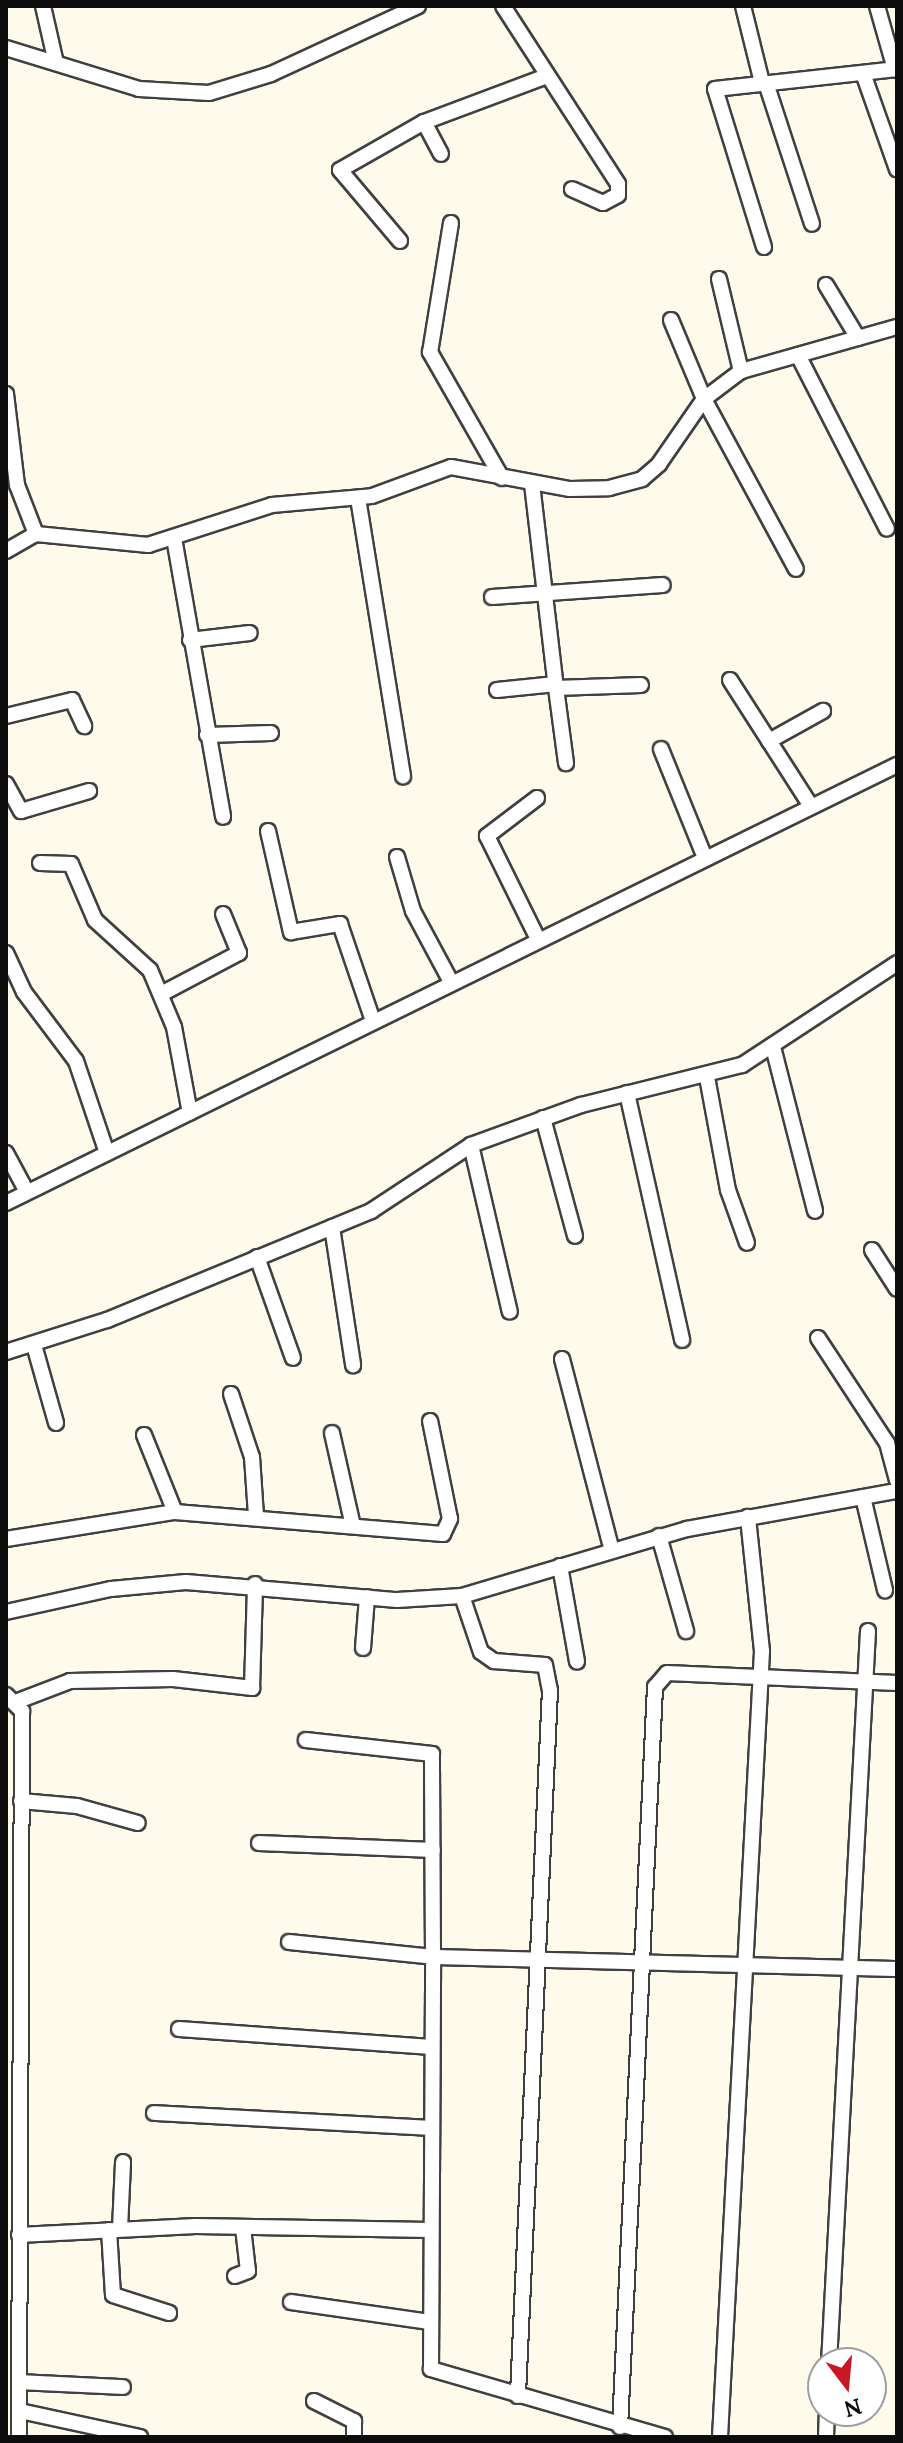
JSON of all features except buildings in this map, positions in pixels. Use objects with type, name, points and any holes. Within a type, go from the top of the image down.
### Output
[{"type":"street","points":[[43,6],[56,63]]},
{"type":"street","points":[[6,48],[139,89],[209,93],[271,74],[418,6]]},
{"type":"street","points":[[503,6],[618,184],[618,195],[603,203],[572,189]]},
{"type":"street","points":[[743,6],[764,83],[812,224]]},
{"type":"street","points":[[764,247],[715,97],[719,87],[864,76],[896,69],[877,6]]},
{"type":"street","points":[[400,241],[340,170],[424,122],[547,76]]},
{"type":"street","points":[[864,76],[897,169]]},
{"type":"street","points":[[424,122],[441,154]]},
{"type":"street","points":[[451,223],[430,352],[502,478]]},
{"type":"street","points":[[719,279],[741,371]]},
{"type":"street","points":[[826,285],[858,338]]},
{"type":"street","points":[[671,320],[704,399],[796,569]]},
{"type":"street","points":[[6,551],[36,534],[123,547],[174,538],[272,505],[358,498],[451,467],[532,484],[609,488],[642,479],[704,399],[741,371],[897,327]]},
{"type":"street","points":[[798,355],[824,418],[887,529]]},
{"type":"street","points":[[6,394],[17,485],[36,534]]},
{"type":"street","points":[[532,484],[566,763]]},
{"type":"street","points":[[358,498],[403,776]]},
{"type":"street","points":[[174,538],[223,817]]},
{"type":"street","points":[[492,597],[663,585]]},
{"type":"street","points":[[190,640],[250,633]]},
{"type":"street","points":[[730,680],[811,806]]},
{"type":"street","points":[[497,690],[641,685]]},
{"type":"street","points":[[6,716],[72,700],[84,726]]},
{"type":"street","points":[[769,741],[823,711]]},
{"type":"street","points":[[207,735],[271,733]]},
{"type":"street","points":[[661,749],[705,858]]},
{"type":"street","points":[[6,1203],[897,765]]},
{"type":"street","points":[[6,784],[21,811],[89,791]]},
{"type":"street","points":[[537,798],[493,824],[487,836],[538,939]]},
{"type":"street","points":[[268,831],[291,932],[340,924],[373,1021]]},
{"type":"street","points":[[397,857],[408,901],[451,982]]},
{"type":"street","points":[[40,863],[71,864],[95,920],[136,953],[163,993],[190,1113]]},
{"type":"street","points":[[163,993],[239,953],[223,914]]},
{"type":"street","points":[[6,953],[24,992],[76,1061],[107,1153]]},
{"type":"street","points":[[6,1352],[34,1345],[332,1227],[399,1196],[471,1145],[543,1118],[627,1093],[707,1077],[773,1047],[897,963]]},
{"type":"street","points":[[773,1047],[815,1211]]},
{"type":"street","points":[[707,1077],[728,1190],[747,1243]]},
{"type":"street","points":[[627,1093],[682,1340]]},
{"type":"street","points":[[543,1118],[575,1236]]},
{"type":"street","points":[[471,1145],[510,1312]]},
{"type":"street","points":[[6,1153],[27,1192]]},
{"type":"street","points":[[332,1227],[353,1365]]},
{"type":"street","points":[[872,1250],[897,1289]]},
{"type":"street","points":[[257,1257],[293,1358]]},
{"type":"street","points":[[818,1338],[887,1443],[897,1481]]},
{"type":"street","points":[[34,1345],[56,1423]]},
{"type":"street","points":[[562,1359],[611,1547]]},
{"type":"street","points":[[231,1394],[252,1457],[256,1515]]},
{"type":"street","points":[[6,1539],[175,1512],[256,1515],[448,1533],[430,1421]]},
{"type":"street","points":[[332,1433],[353,1526]]},
{"type":"street","points":[[144,1435],[175,1512]]},
{"type":"street","points":[[6,1612],[146,1584],[255,1584],[367,1597],[462,1596],[611,1547],[748,1517],[897,1491]]},
{"type":"street","points":[[863,1497],[885,1590]]},
{"type":"street","points":[[720,2437],[760,1676],[761,1593],[748,1517]]},
{"type":"street","points":[[659,1536],[686,1631]]},
{"type":"street","points":[[560,1566],[577,1661]]},
{"type":"street","points":[[19,2437],[20,2382],[13,2310],[19,2235],[12,2180],[12,1943],[13,1855],[21,1801],[12,1698],[70,1681],[173,1679],[252,1688],[255,1584]]},
{"type":"street","points":[[462,1596],[481,1652],[549,1670],[518,2396]]},
{"type":"street","points":[[363,1648],[367,1597]]},
{"type":"street","points":[[830,2347],[868,1631]]},
{"type":"street","points":[[620,2427],[655,1687],[667,1673],[897,1683]]},
{"type":"street","points":[[306,1740],[428,1750],[435,1761],[430,2128],[432,2371],[620,2427],[665,2437]]},
{"type":"street","points":[[21,1801],[77,1806],[138,1823]]},
{"type":"street","points":[[259,1843],[433,1850]]},
{"type":"street","points":[[289,1942],[433,1957],[897,1969]]},
{"type":"street","points":[[179,2029],[431,2047]]},
{"type":"street","points":[[154,2113],[430,2128]]},
{"type":"street","points":[[123,2162],[115,2229],[113,2295],[169,2313]]},
{"type":"street","points":[[235,2276],[248,2271],[243,2228]]},
{"type":"street","points":[[19,2235],[115,2229],[430,2230]]},
{"type":"street","points":[[291,2302],[430,2322]]},
{"type":"street","points":[[20,2382],[123,2387]]},
{"type":"street","points":[[314,2401],[354,2421],[354,2437]]},
{"type":"street","points":[[20,2411],[140,2437]]}]
